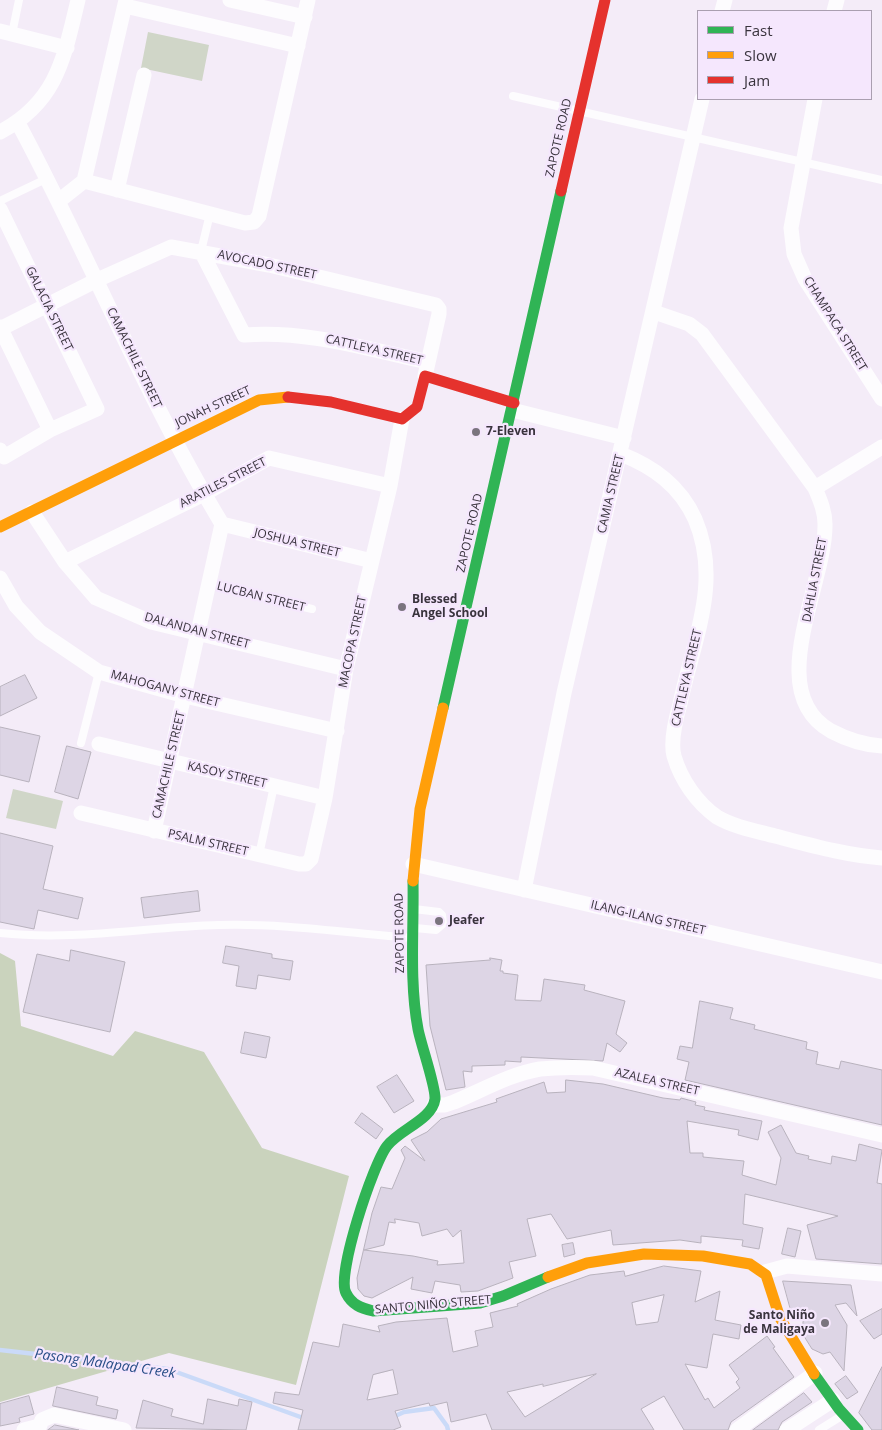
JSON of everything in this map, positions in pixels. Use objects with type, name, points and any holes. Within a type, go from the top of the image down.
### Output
[{"type":"main road","name":"ZAPOTE ROAD","points":[[434,1105],[435,1092],[418,1028],[415,1005],[413,864],[420,809],[605,0]]},
{"type":"main road","name":"CATTLEYA STREET","points":[[427,369],[513,407]]},
{"type":"main road","points":[[402,419],[418,409],[427,369]]},
{"type":"main road","name":"JONAH STREET","points":[[0,527],[260,400],[280,396],[317,400],[402,419]]},
{"type":"main road","name":"SANTO NIÑO STREET","points":[[434,1105],[426,1116],[403,1130],[388,1146],[370,1176],[344,1279],[347,1298],[357,1307],[374,1311],[480,1303],[496,1300],[578,1266],[640,1255],[666,1253],[702,1256],[745,1262],[757,1266],[765,1272]]},
{"type":"main road","points":[[765,1272],[779,1316],[787,1332],[833,1400],[858,1430]]},
{"type":"street","points":[[0,132],[18,122],[49,91],[59,72],[67,48],[78,0]]},
{"type":"street","points":[[230,0],[305,17]]},
{"type":"street","points":[[84,182],[245,223],[254,222],[258,216],[308,0]]},
{"type":"street","points":[[60,200],[84,182],[126,3],[298,46]]},
{"type":"street","points":[[6,32],[67,48]]},
{"type":"street","points":[[117,190],[144,75]]},
{"type":"street","name":"CAMIA STREET","points":[[524,890],[564,693],[702,100]]},
{"type":"street","name":"CHAMPACA STREET","points":[[815,100],[791,228],[794,254],[805,279],[882,399]]},
{"type":"street","name":"CAMACHILE STREET","points":[[18,122],[60,200],[175,440],[222,524],[154,831]]},
{"type":"street","name":"GALACIA STREET","points":[[0,209],[97,409],[50,430]]},
{"type":"street","name":"AVOCADO STREET","points":[[0,328],[97,280],[171,247],[201,251],[436,305],[439,309],[427,369]]},
{"type":"street","name":"CATTLEYA STREET","points":[[201,251],[244,335],[269,333],[303,334],[427,369]]},
{"type":"street","name":"DAHLIA STREET","points":[[654,312],[689,324],[702,334],[815,488],[823,507],[825,525],[823,544],[802,640],[799,670],[801,695],[809,712],[821,725],[846,739],[882,746]]},
{"type":"street","points":[[0,328],[50,430],[2,453]]},
{"type":"street","name":"CATTLEYA STREET","points":[[513,407],[624,438]]},
{"type":"street","name":"MACOPA STREET","points":[[306,864],[311,859],[325,798],[346,669],[390,486],[402,419]]},
{"type":"street","points":[[815,488],[882,447]]},
{"type":"street","name":"CATTLEYA STREET","points":[[620,454],[654,470],[671,482],[689,508],[703,539],[707,565],[707,589],[676,719],[674,754],[683,778],[698,800],[718,817],[743,828],[853,856],[882,858]]},
{"type":"street","name":"ARATILES STREET","points":[[65,562],[204,494],[269,458],[390,486]]},
{"type":"street","name":"DALANDAN STREET","points":[[32,512],[65,562],[96,598],[150,622],[346,669]]},
{"type":"street","name":"JOSHUA STREET","points":[[222,524],[372,561]]},
{"type":"street","name":"MAHOGANY STREET","points":[[0,578],[16,606],[40,632],[99,672],[185,696],[337,731]]},
{"type":"street","name":"KASOY STREET","points":[[99,744],[325,798]]},
{"type":"street","name":"PSALM STREET","points":[[81,812],[259,856],[306,864]]},
{"type":"street","name":"ILANG-ILANG STREET","points":[[413,864],[882,972]]},
{"type":"street","name":"AZALEA STREET","points":[[434,1105],[445,1106],[515,1076],[538,1070],[567,1067],[594,1068],[882,1135]]},
{"type":"street","points":[[765,1272],[788,1266],[882,1274]]},
{"type":"street","points":[[737,1430],[815,1374]]},
{"type":"street","points":[[787,1430],[833,1400]]},
{"type":"street","points":[[24,1430],[39,1428],[42,1420],[54,1415],[124,1430]]},
{"type":"lane","points":[[6,32],[19,0]]},
{"type":"lane","points":[[513,96],[882,180]]},
{"type":"lane","points":[[0,201],[48,178]]},
{"type":"lane","points":[[201,251],[210,214]]},
{"type":"lane","name":"LUCBAN STREET","points":[[210,584],[312,610]]},
{"type":"lane","points":[[81,743],[99,672]]},
{"type":"lane","points":[[259,856],[274,786]]},
{"type":"lane","points":[[0,934],[58,937],[252,924],[413,933],[436,930],[443,924],[439,912],[413,909]]},
{"type":"lane","points":[[819,1430],[844,1414]]},
{"type":"shaded area","points":[[148,32],[209,45],[202,81],[141,68]]},
{"type":"shaded area","points":[[13,789],[63,801],[56,829],[6,818]]},
{"type":"green space","points":[[0,953],[15,961],[21,1026],[113,1056],[135,1031],[204,1052],[262,1148],[349,1176],[296,1385],[169,1353],[0,1402]]},
{"type":"building","points":[[25,675],[37,698],[0,716],[0,687]]},
{"type":"building","points":[[0,727],[40,736],[29,782],[0,775]]},
{"type":"building","points":[[67,746],[91,752],[78,799],[55,792]]},
{"type":"building","points":[[0,833],[53,846],[43,889],[83,898],[78,919],[38,910],[34,929],[0,922]]},
{"type":"building","points":[[198,891],[200,911],[144,918],[141,898]]},
{"type":"building","points":[[226,946],[272,954],[272,958],[293,961],[290,980],[258,975],[256,989],[236,986],[239,966],[223,963]]},
{"type":"building","points":[[71,950],[125,962],[110,1032],[23,1012],[37,954],[69,961]]},
{"type":"building","points":[[490,958],[502,960],[500,971],[503,971],[503,973],[518,975],[515,1000],[541,1001],[544,979],[585,985],[584,990],[625,1001],[616,1034],[627,1043],[620,1052],[607,1043],[603,1061],[521,1057],[521,1062],[505,1061],[505,1065],[472,1066],[472,1072],[463,1071],[465,1087],[446,1090],[430,1026],[426,965],[490,960]]},
{"type":"building","points":[[700,1001],[733,1008],[730,1019],[755,1025],[754,1029],[807,1042],[806,1049],[818,1052],[816,1064],[839,1069],[841,1061],[882,1070],[882,1125],[685,1080],[689,1062],[677,1059],[680,1046],[692,1048]]},
{"type":"building","points":[[245,1032],[270,1037],[266,1058],[241,1053]]},
{"type":"building","points":[[397,1075],[414,1101],[394,1113],[377,1087]]},
{"type":"building","points":[[566,1080],[603,1084],[663,1098],[680,1100],[681,1098],[696,1102],[695,1105],[705,1107],[704,1110],[762,1121],[758,1140],[738,1135],[739,1130],[687,1121],[690,1153],[703,1153],[703,1157],[744,1161],[742,1175],[776,1185],[781,1158],[768,1132],[781,1125],[796,1153],[809,1156],[808,1159],[831,1164],[832,1156],[856,1161],[859,1144],[882,1150],[877,1183],[882,1184],[882,1264],[816,1259],[807,1225],[838,1216],[745,1194],[743,1224],[763,1228],[759,1249],[742,1246],[743,1240],[701,1236],[701,1243],[680,1240],[613,1245],[611,1230],[567,1239],[551,1214],[527,1219],[536,1256],[509,1262],[513,1278],[478,1291],[461,1292],[460,1285],[435,1281],[432,1293],[411,1289],[413,1277],[372,1298],[364,1296],[358,1289],[357,1278],[372,1213],[381,1187],[392,1189],[405,1158],[401,1150],[405,1146],[425,1161],[411,1140],[427,1132],[441,1119],[497,1102],[496,1099],[544,1082],[547,1093],[565,1092]],"holes":[[[395,1219],[419,1223],[422,1236],[447,1229],[453,1237],[461,1230],[464,1263],[437,1265],[438,1261],[364,1250],[384,1245],[389,1222],[395,1223]]]},
{"type":"building","points":[[362,1113],[383,1129],[376,1139],[355,1123]]},
{"type":"building","points":[[788,1228],[801,1231],[795,1257],[782,1254]]},
{"type":"building","points":[[573,1243],[575,1254],[564,1257],[562,1245]]},
{"type":"building","points":[[664,1266],[701,1271],[695,1302],[720,1291],[715,1320],[741,1325],[739,1339],[713,1334],[707,1368],[685,1364],[705,1400],[708,1398],[714,1408],[740,1388],[736,1382],[739,1379],[729,1365],[767,1336],[775,1347],[773,1348],[794,1377],[731,1422],[728,1430],[684,1430],[664,1396],[641,1409],[654,1430],[492,1430],[486,1414],[451,1422],[447,1402],[430,1406],[429,1403],[395,1411],[401,1427],[393,1430],[298,1430],[303,1410],[273,1403],[275,1392],[299,1395],[313,1342],[339,1347],[343,1324],[380,1332],[378,1326],[396,1322],[447,1318],[453,1352],[478,1346],[475,1331],[493,1327],[490,1313],[518,1306],[517,1304],[551,1289],[590,1275],[624,1271],[625,1276]],"holes":[[[664,1295],[658,1322],[636,1325],[632,1303]],[[393,1370],[398,1394],[367,1400],[373,1375]],[[596,1374],[525,1417],[507,1392],[543,1384],[543,1386]]]},
{"type":"building","points":[[783,1281],[851,1285],[857,1316],[846,1303],[835,1305],[847,1325],[844,1371],[830,1352],[823,1354],[812,1349],[802,1333],[804,1311],[792,1314]]},
{"type":"building","points":[[882,1309],[882,1334],[874,1339],[860,1321]]},
{"type":"building","points":[[882,1367],[882,1430],[872,1430],[859,1413]]},
{"type":"building","points":[[846,1376],[858,1392],[847,1399],[835,1384]]},
{"type":"building","points":[[57,1387],[98,1397],[96,1405],[118,1410],[116,1419],[53,1406]]},
{"type":"building","points":[[804,1393],[812,1402],[782,1422],[778,1430],[753,1430]]},
{"type":"building","points":[[29,1396],[34,1414],[19,1418],[20,1422],[0,1426],[0,1404]]},
{"type":"building","points":[[208,1399],[238,1406],[239,1399],[252,1402],[246,1430],[136,1428],[143,1400],[173,1409],[171,1416],[203,1424]]},
{"type":"building","points":[[55,1425],[79,1430],[48,1430]]},
{"type":"waterway","name":"Pasong Malapad Creek","points":[[0,1350],[168,1369],[306,1419]]},
{"type":"waterway","name":"Pasong Malapad Creek","points":[[393,1417],[404,1412],[434,1408],[448,1430]]},
{"type":"traffic: fast","points":[[443,708],[561,191]]},
{"type":"traffic: fast","points":[[413,881],[415,1011],[435,1099],[433,1106],[422,1119],[400,1134],[387,1146],[373,1174],[346,1265],[344,1282],[346,1293],[357,1305],[373,1311],[480,1303],[503,1296],[548,1277]]},
{"type":"traffic: fast","points":[[814,1374],[839,1409],[858,1430]]},
{"type":"traffic: slow","points":[[0,527],[259,400],[288,397]]},
{"type":"traffic: slow","points":[[413,881],[420,809],[443,708]]},
{"type":"traffic: slow","points":[[548,1277],[587,1263],[644,1254],[703,1256],[750,1264],[766,1275],[780,1318],[814,1374]]},
{"type":"traffic: jam","points":[[561,191],[605,0]]},
{"type":"traffic: jam","points":[[288,397],[331,402],[402,419],[417,407],[425,376],[514,403]]},
{"type":"place","name":"7-Eleven","points":[[476,432]]},
{"type":"place","name":"Blessed Angel School","points":[[402,607]]},
{"type":"place","name":"Jeafer","points":[[439,921]]},
{"type":"place","name":"Santo Niño de Maligaya","points":[[825,1323]]}]
